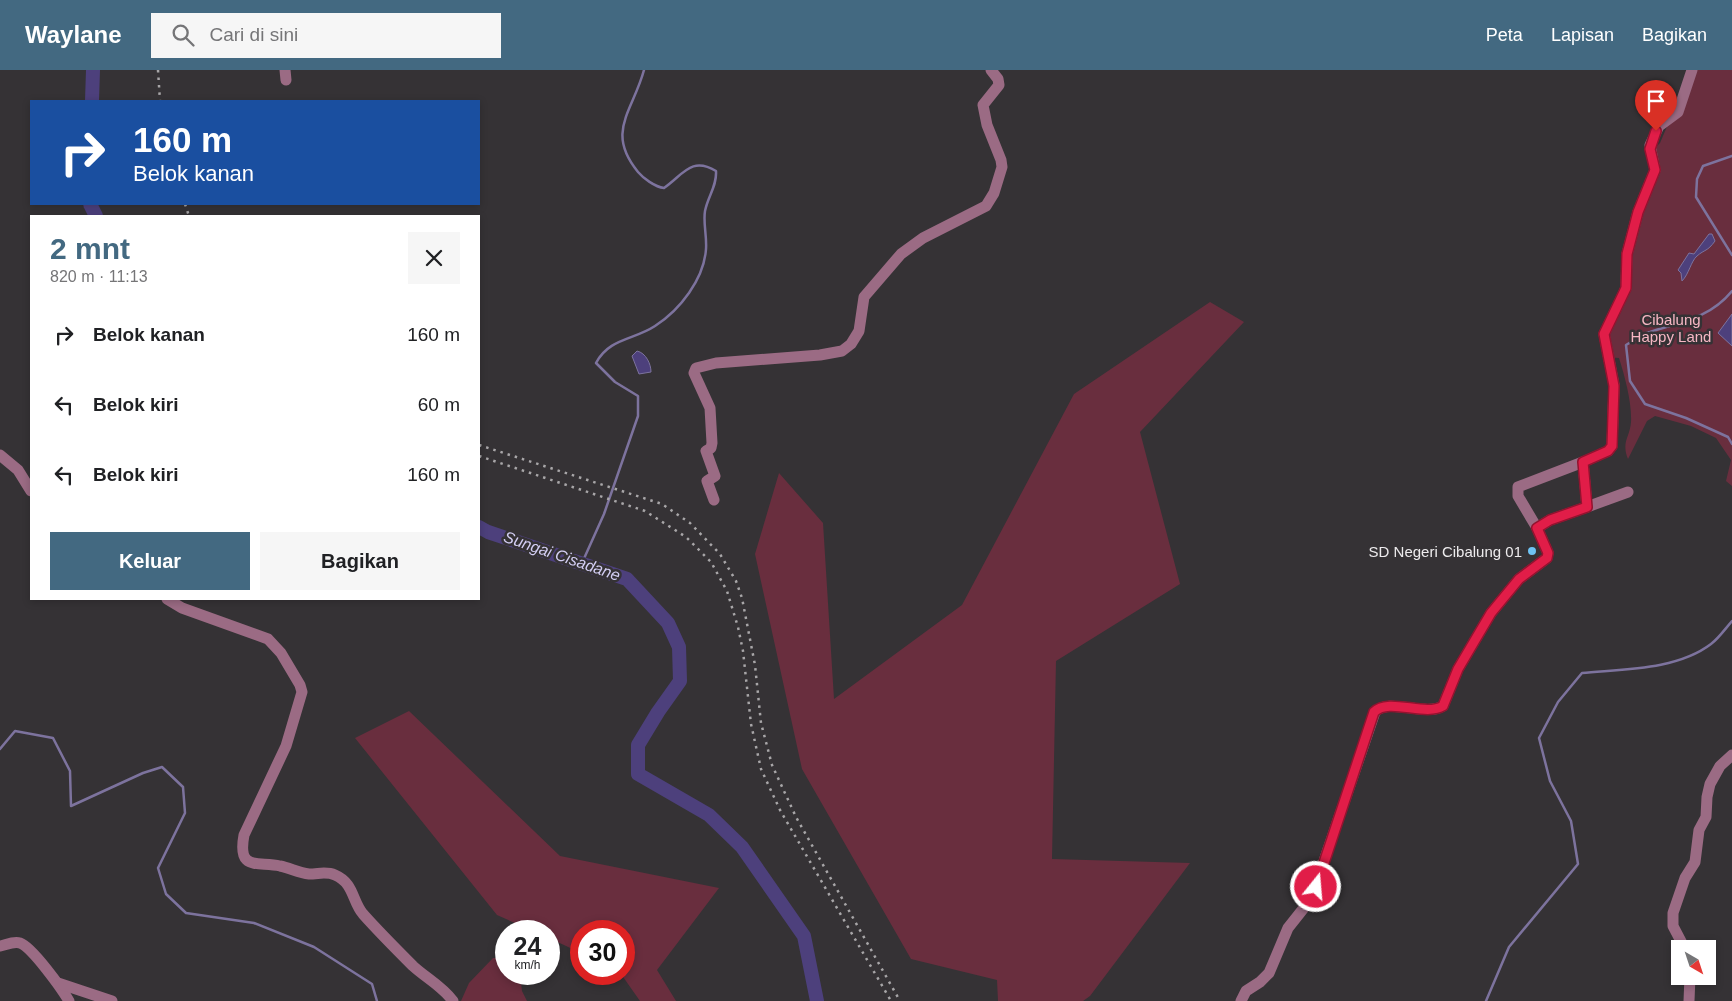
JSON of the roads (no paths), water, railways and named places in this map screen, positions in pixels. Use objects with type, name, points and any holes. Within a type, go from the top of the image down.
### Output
[{"type":"street","points":[[714,500],[707,482],[715,476],[706,451],[711,448],[712,443],[711,412],[694,373],[696,368],[716,364],[820,355],[842,350],[850,344],[859,331],[864,297],[901,254],[923,238],[986,206],[994,193],[1001,160],[987,125],[983,105],[999,85],[998,79],[990,70]]},
{"type":"street","points":[[1241,1001],[1246,991],[1263,980],[1271,970],[1288,928],[1311,899],[1374,712],[1386,707],[1431,709],[1443,706],[1458,669],[1491,613],[1519,579],[1547,558],[1548,553],[1537,528],[1518,496],[1518,487],[1583,462],[1612,448],[1614,386],[1604,334],[1626,288],[1627,254],[1638,212],[1655,170],[1650,145],[1659,126],[1678,112],[1692,70]]},
{"type":"street","points":[[0,454],[18,470],[30,490]]},
{"type":"street","points":[[1583,462],[1587,507]]},
{"type":"street","points":[[1537,528],[1550,520],[1628,492]]},
{"type":"street","points":[[169,600],[182,608],[268,639],[277,648],[301,687],[301,696],[286,746],[244,835],[243,848],[248,861],[254,865],[281,866],[305,873],[326,872],[340,878],[353,891],[361,912],[414,966],[435,982],[453,1001]]},
{"type":"street","points":[[1680,940],[1673,926],[1673,913],[1685,878],[1695,862],[1699,830],[1706,817],[1710,784],[1720,766],[1732,755]]},
{"type":"street","points":[[0,946],[19,943],[27,947],[58,983],[69,1001]]},
{"type":"street","points":[[58,983],[112,1001]]},
{"type":"street","points":[[1689,1001],[1690,985]]},
{"type":"waterway","name":"Sungai Cisadane","points":[[92,100],[93,70]]},
{"type":"waterway","points":[[582,563],[604,514],[638,416],[638,396],[615,382],[596,363],[601,355],[615,344],[655,326],[682,303],[689,293],[696,282],[704,260],[706,249],[705,211],[716,176],[716,171],[700,165],[694,166],[664,188],[653,184],[643,177],[628,158],[623,145],[624,121],[644,70]]},
{"type":"waterway","points":[[1732,156],[1703,166],[1697,179],[1696,197],[1732,255]]},
{"type":"waterway","name":"Sungai Cisadane","points":[[90,205],[96,215]]},
{"type":"waterway","points":[[1732,291],[1705,313],[1684,322],[1647,333],[1626,345],[1630,381],[1645,404],[1686,418],[1728,437],[1732,444]]},
{"type":"waterway","name":"Sungai Cisadane","points":[[480,528],[488,532],[627,579],[668,623],[679,647],[680,681],[638,745],[638,774],[709,815],[742,847],[804,936],[817,1001]]},
{"type":"waterway","points":[[1486,1001],[1509,947],[1578,864],[1571,821],[1550,781],[1539,738],[1558,702],[1582,673],[1649,667],[1682,659],[1697,653],[1711,644],[1732,621]]},
{"type":"waterway","points":[[0,749],[15,731],[53,738],[70,771],[71,806],[143,773],[162,767],[183,787],[185,813],[158,868],[166,894],[186,913],[254,923],[314,947],[372,984],[377,1001]]},
{"type":"railway","points":[[158,70],[160,100]]},
{"type":"railway","points":[[185,205],[189,215]]},
{"type":"railway","points":[[480,445],[662,504],[690,523],[720,554],[736,581],[742,598],[755,665],[761,723],[772,765],[796,817],[900,1001]]},
{"type":"railway","points":[[480,456],[645,511],[686,537],[711,562],[727,591],[738,627],[743,651],[751,724],[761,769],[780,810],[891,1001]]},
{"type":"place","name":"SD Negeri Cibalung 01","points":[[1532,551]]},
{"type":"park label","name":"Cibalung Happy Land","points":[[1671,328]]}]
